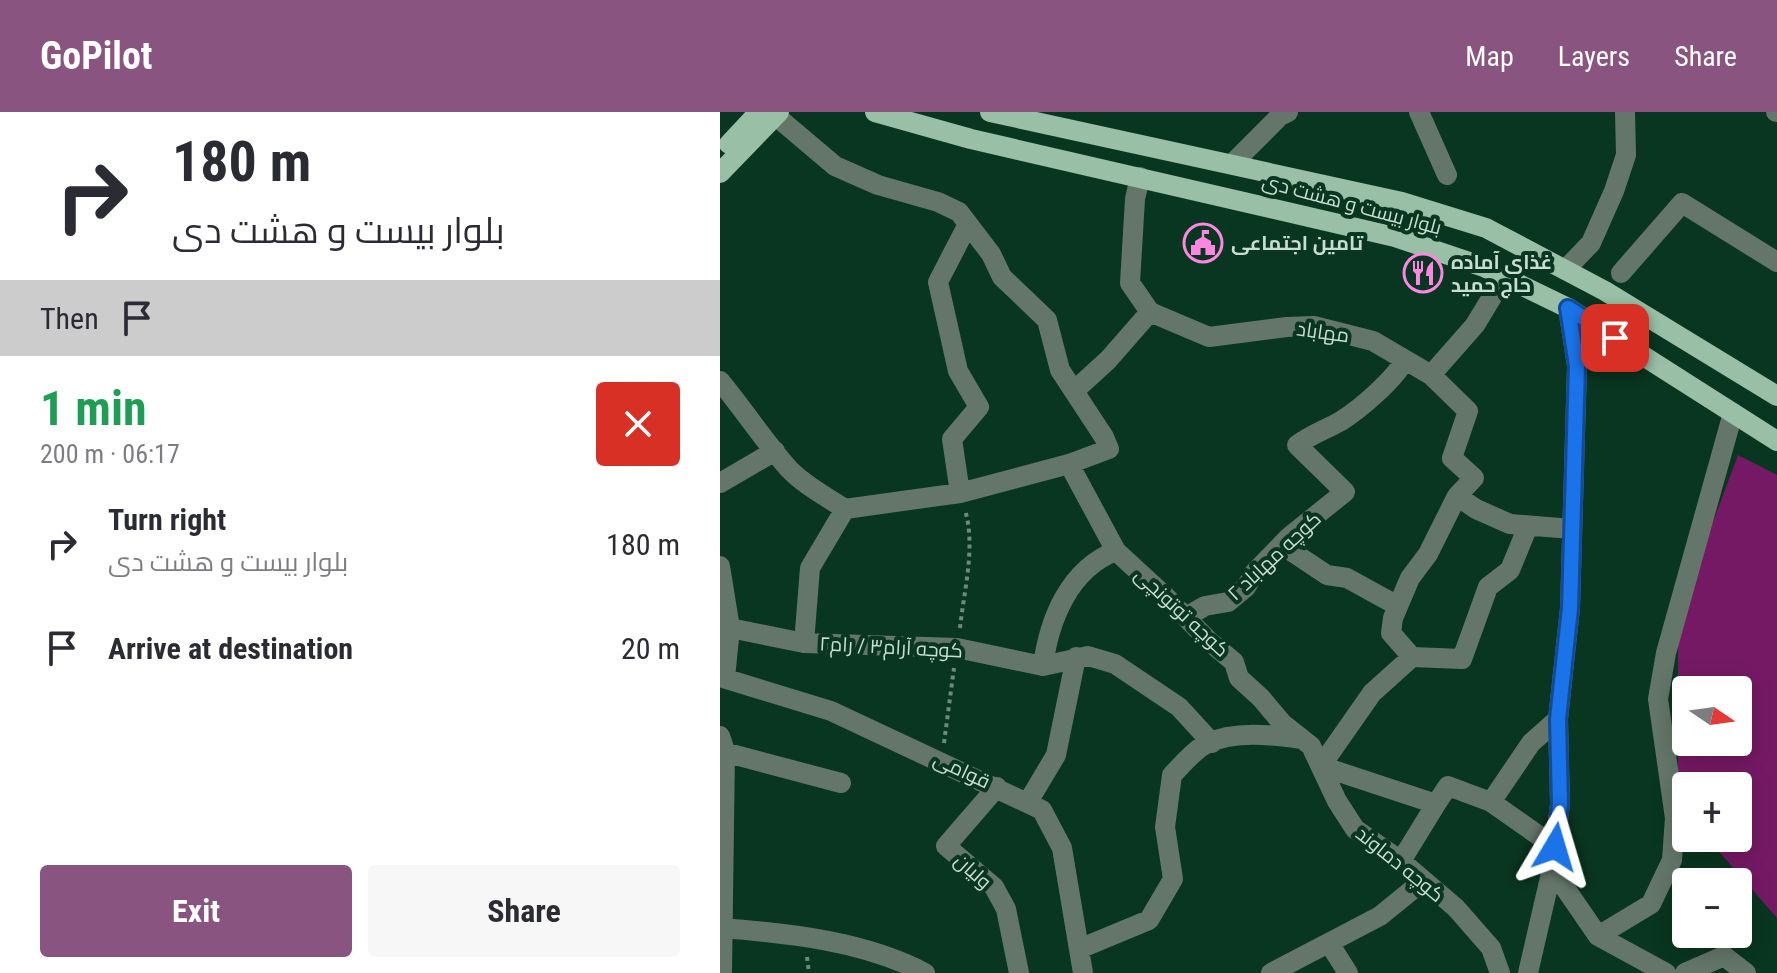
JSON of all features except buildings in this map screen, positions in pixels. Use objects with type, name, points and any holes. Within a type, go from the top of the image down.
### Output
[{"type":"main road","name":"بلوار بیست و هشت دی","points":[[875,112],[971,139],[1395,237],[1504,277],[1568,308],[1777,441]]},
{"type":"main road","name":"بلوار بیست و هشت دی","points":[[990,112],[1066,120],[1402,202],[1486,228],[1605,291],[1777,396]]},
{"type":"main road","points":[[720,154],[771,113]]},
{"type":"main road","points":[[720,173],[771,113]]},
{"type":"main road","points":[[1224,196],[1233,163]]},
{"type":"street","points":[[1233,163],[1280,116],[1288,112]]},
{"type":"street","points":[[1419,112],[1447,175]]},
{"type":"street","points":[[1565,270],[1591,243],[1614,191],[1626,155],[1625,112]]},
{"type":"street","points":[[720,381],[751,418],[759,435],[791,472],[845,509],[960,493],[1069,464],[1109,449],[1060,370],[1047,320],[1002,277],[991,254],[959,212],[938,202],[878,185],[835,166],[771,113]]},
{"type":"street","points":[[1074,391],[1108,360],[1150,312],[1130,283],[1135,199],[1140,177]]},
{"type":"street","points":[[1621,273],[1682,203],[1777,262]]},
{"type":"street","points":[[960,493],[952,439],[979,407],[958,371],[938,282],[968,224]]},
{"type":"street","points":[[1431,375],[1475,325],[1504,277]]},
{"type":"street","points":[[1528,973],[1552,869],[1560,804],[1558,719],[1570,608],[1577,366],[1568,308]]},
{"type":"street","name":"مهاباد","points":[[1150,312],[1209,337],[1314,326],[1373,341],[1431,375],[1468,411],[1452,458],[1474,478],[1457,496]]},
{"type":"street","name":"کوچه مهاباد ۲","points":[[1186,617],[1205,606],[1228,602],[1246,587],[1255,572],[1282,545],[1345,492],[1297,445],[1315,432],[1341,421],[1397,374],[1404,361]]},
{"type":"street","points":[[1598,936],[1651,904],[1672,860],[1675,818],[1658,699],[1666,653],[1733,413]]},
{"type":"street","points":[[720,483],[775,451]]},
{"type":"street","name":"کوچه توتونچی","points":[[1069,464],[1116,551],[1234,662],[1239,678],[1282,723],[1307,743]]},
{"type":"street","points":[[1412,657],[1391,633],[1393,618],[1410,578],[1428,554],[1457,496],[1476,509],[1510,524],[1572,529]]},
{"type":"street","points":[[804,643],[810,568],[845,509]]},
{"type":"street","points":[[1436,804],[1321,766],[1372,693],[1412,657],[1462,659],[1488,587],[1510,570],[1528,526]]},
{"type":"street","points":[[1282,545],[1327,575],[1347,578],[1398,606]]},
{"type":"street","points":[[1043,666],[1047,633],[1061,603],[1080,576],[1098,558],[1116,551]]},
{"type":"street","points":[[720,566],[723,605],[730,628],[723,678]]},
{"type":"street","name":"کوچه آرام۳ / رام۲","points":[[730,628],[804,643],[957,648],[1043,666],[1088,656],[1115,664],[1179,707],[1212,743]]},
{"type":"street","points":[[1028,802],[1056,755],[1076,657]]},
{"type":"street","name":"قوامی","points":[[723,678],[831,711],[1042,810],[1062,848],[1083,973]]},
{"type":"street","points":[[1491,802],[1531,743],[1558,719]]},
{"type":"street","points":[[1079,949],[1149,920],[1173,879],[1165,827],[1172,775],[1205,745],[1269,734],[1307,743]]},
{"type":"street","name":"کوچه دماوند","points":[[1307,743],[1355,829],[1401,861],[1456,908],[1491,948],[1500,973]]},
{"type":"street","points":[[722,973],[722,746],[841,783]]},
{"type":"street","points":[[1401,861],[1448,786],[1491,802],[1555,847]]},
{"type":"street","name":"ولیان","points":[[997,787],[946,846],[994,887],[1006,909],[1019,973]]},
{"type":"street","points":[[1552,869],[1598,936],[1666,973]]},
{"type":"street","points":[[1271,973],[1380,916],[1423,881]]},
{"type":"street","points":[[721,928],[803,935],[903,961],[925,973]]},
{"type":"street","points":[[1329,943],[1348,973]]},
{"type":"street","points":[[1685,973],[1724,956],[1746,973]]},
{"type":"shaded area","points":[[1738,455],[1777,475],[1777,918],[1752,889],[1752,868],[1733,868],[1719,852],[1752,852],[1752,772],[1678,772],[1678,756],[1752,756],[1752,676],[1678,676],[1678,616]]},
{"type":"place","name":"تامین اجتماعی","points":[[1203,243]]},
{"type":"place","name":"غذای آماده حاج حمید","points":[[1423,273]]},
{"type":"route","points":[[1555,847],[1560,804],[1558,719],[1570,608],[1577,366],[1568,308],[1615,338]]}]
